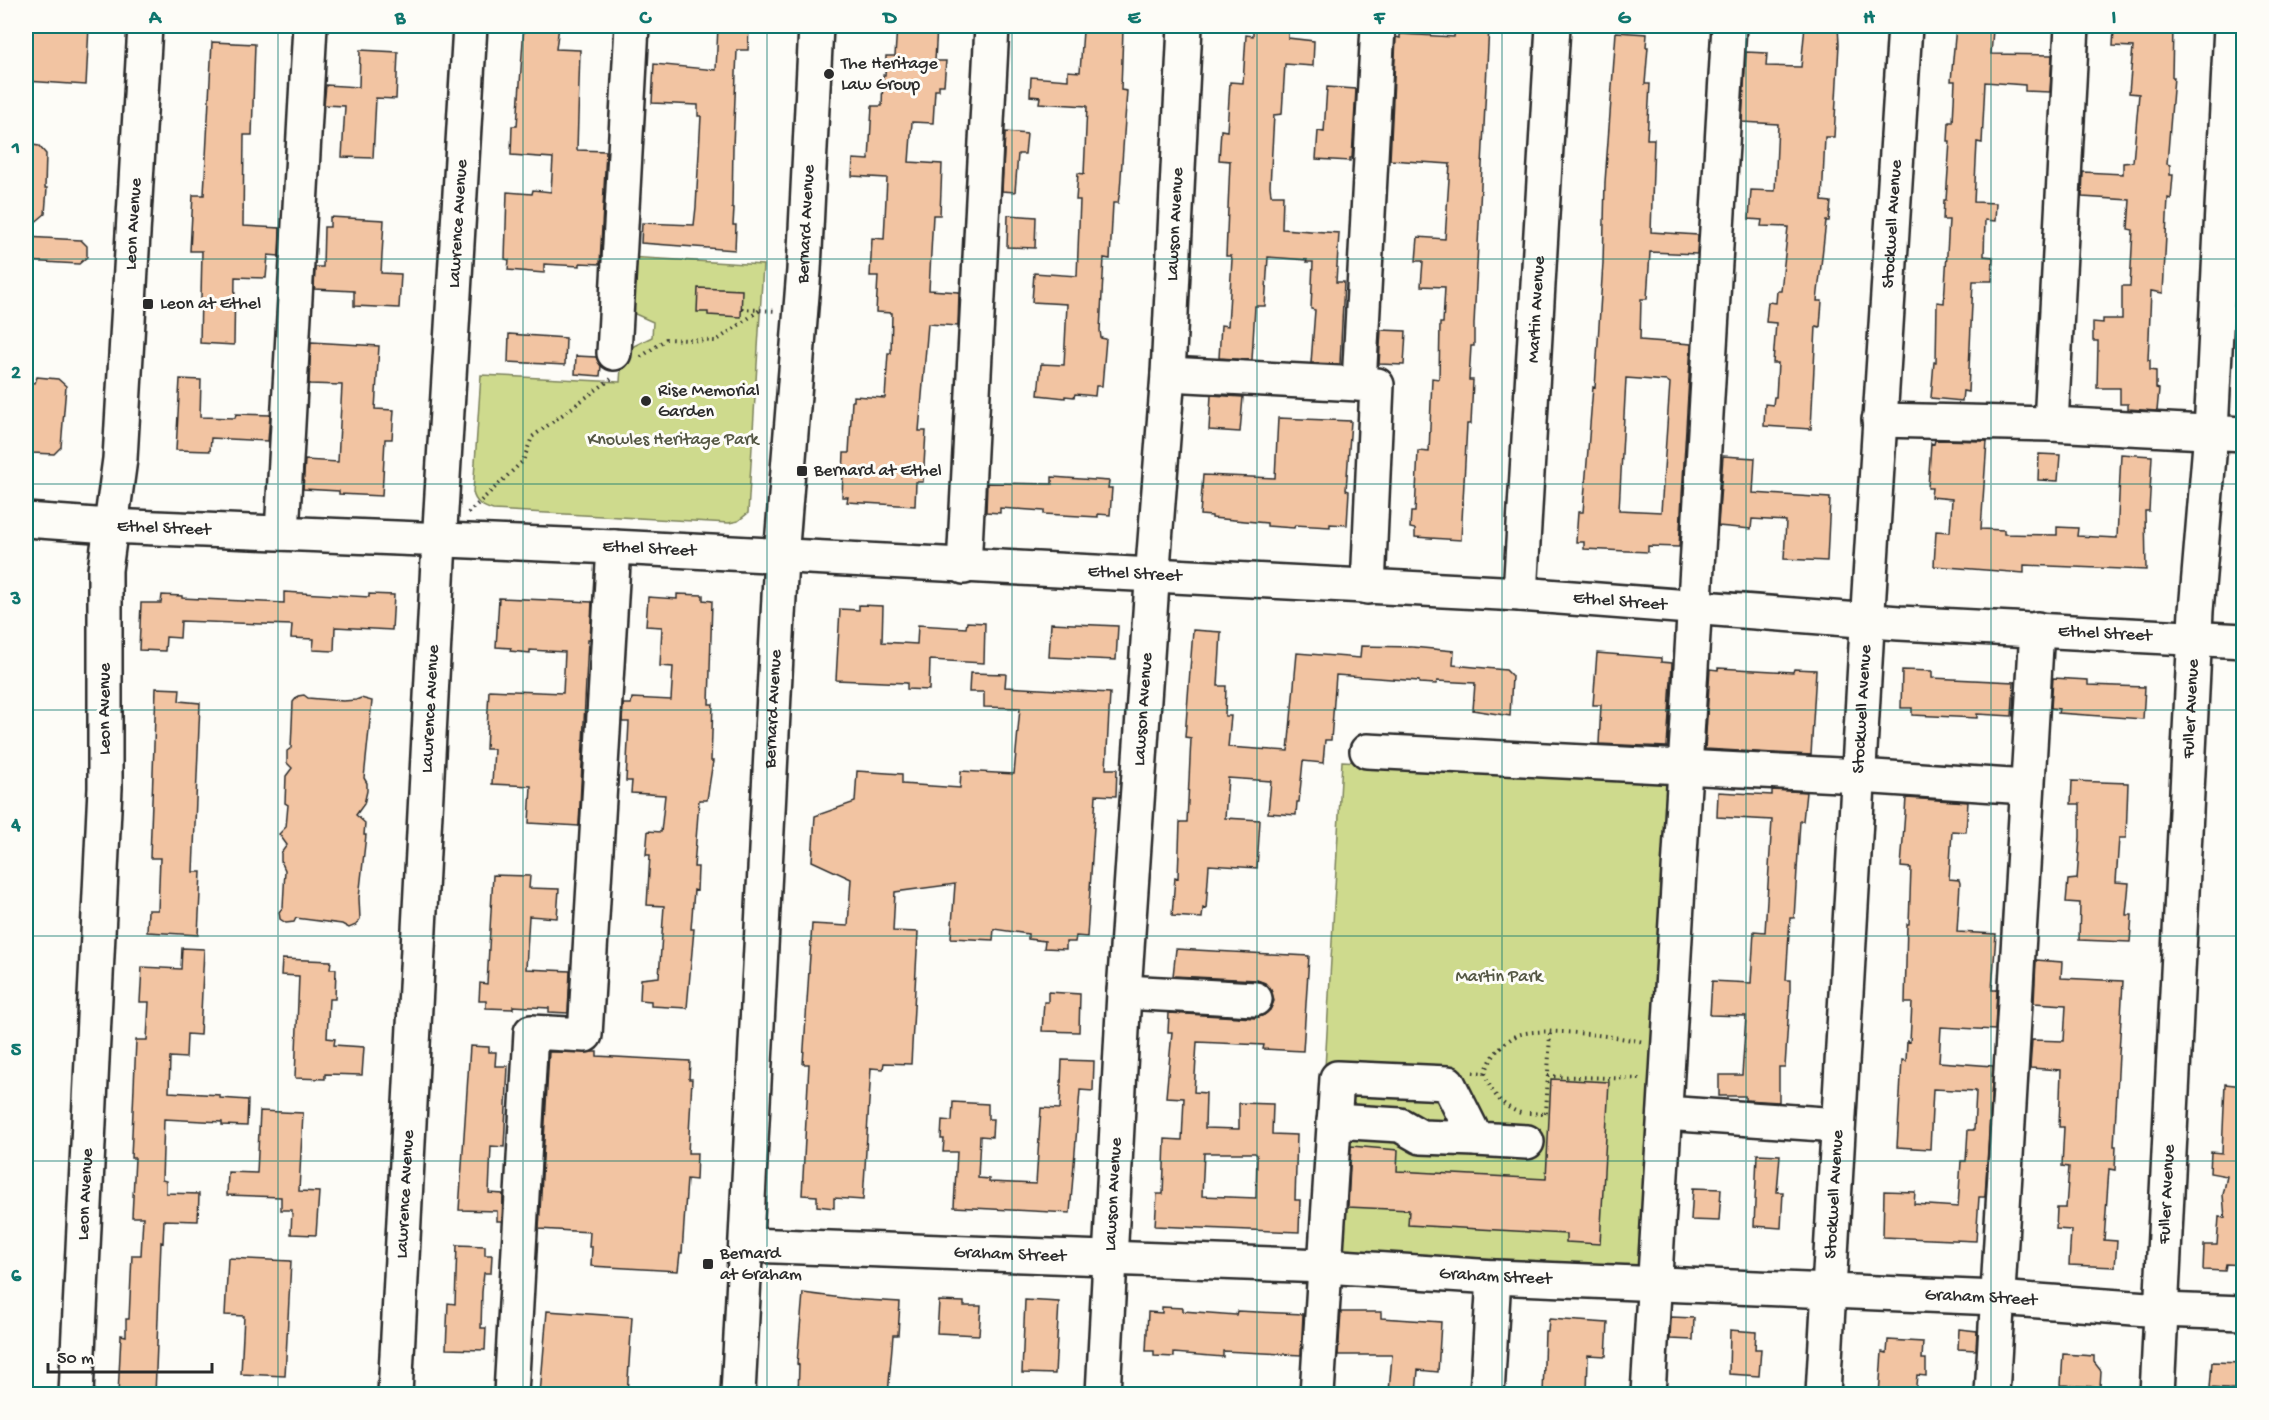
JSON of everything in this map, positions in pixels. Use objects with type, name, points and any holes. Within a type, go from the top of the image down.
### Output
[{"type":"street","name":"Leon Avenue","points":[[76,1395],[105,788],[105,570],[109,526],[120,459],[145,26]]},
{"type":"street","points":[[282,533],[310,26]]},
{"type":"street","name":"Lawrence Avenue","points":[[395,1395],[440,527],[470,26]]},
{"type":"street","points":[[622,363],[632,26]]},
{"type":"street","name":"Bernard Avenue","points":[[738,1395],[781,558],[804,270],[816,26]]},
{"type":"street","points":[[964,567],[992,26]]},
{"type":"street","name":"Lawson Avenue","points":[[1103,1395],[1124,992],[1168,374],[1185,26]]},
{"type":"street","points":[[1359,384],[1378,26]]},
{"type":"street","name":"Martin Avenue","points":[[1520,594],[1553,26]]},
{"type":"street","points":[[1648,1395],[1729,26]]},
{"type":"street","name":"Stockwell Avenue","points":[[1823,1395],[1879,420],[1905,26]]},
{"type":"street","points":[[2051,424],[2072,26]]},
{"type":"street","name":"Fuller Avenue","points":[[2157,1395],[2195,638],[2211,432],[2231,26]]},
{"type":"street","points":[[1168,374],[1377,385],[1368,587]]},
{"type":"street","points":[[1879,420],[2051,424],[2244,434]]},
{"type":"street","name":"Ethel Street","points":[[26,520],[282,533],[440,527],[614,547],[781,558],[1520,594],[1868,620],[2244,641]]},
{"type":"street","points":[[511,1395],[531,1032],[585,1035],[614,547]]},
{"type":"street","points":[[1992,1395],[2037,629]]},
{"type":"street","points":[[1367,751],[1859,776],[2026,787]]},
{"type":"street","points":[[1124,992],[1256,999]]},
{"type":"street","points":[[1317,1395],[1337,1078],[1448,1083],[1476,1139]]},
{"type":"street","points":[[1665,1113],[1838,1125]]},
{"type":"street","points":[[1334,1122],[1400,1125],[1421,1137],[1527,1142]]},
{"type":"street","name":"Graham Street","points":[[746,1245],[1325,1266],[1828,1292],[1997,1298],[2161,1310],[2244,1313]]},
{"type":"street","points":[[1487,1395],[1494,1276]]},
{"type":"path","points":[[440,527],[466,515],[523,461],[532,437],[622,363],[666,339],[716,341],[760,310]]},
{"type":"path","points":[[1550,1032],[1546,1113],[1521,1113],[1508,1109],[1491,1089],[1485,1073],[1490,1059],[1499,1048],[1517,1035],[1550,1032],[1620,1037],[1668,1046]]},
{"type":"path","points":[[1448,1083],[1471,1072],[1485,1073]]},
{"type":"path","points":[[1548,1076],[1666,1080]]},
{"type":"green space","name":"Knowles Heritage Park","points":[[627,257],[763,265],[748,513],[738,521],[729,523],[493,510],[483,506],[473,492],[481,375],[620,382],[622,352],[652,337],[653,322],[624,309]]},
{"type":"green space","name":"Martin Park","points":[[1342,761],[1680,779],[1651,1267],[1315,1249]]},
{"type":"building","points":[[26,26],[89,26],[86,85],[26,81]]},
{"type":"building","points":[[524,26],[559,26],[556,49],[580,50],[577,150],[606,151],[600,264],[580,263],[580,266],[544,264],[544,273],[508,270],[509,260],[505,259],[507,192],[532,194],[533,190],[551,192],[553,158],[511,155],[512,126],[517,126]]},
{"type":"building","points":[[718,26],[749,26],[748,50],[737,50],[732,208],[734,208],[733,225],[736,225],[735,250],[641,243],[642,223],[694,225],[696,207],[701,116],[698,116],[698,105],[652,103],[654,64],[716,70]]},
{"type":"building","points":[[897,26],[937,26],[935,61],[946,61],[944,85],[939,85],[939,90],[935,90],[933,123],[912,122],[909,162],[942,164],[940,215],[933,215],[929,290],[959,292],[958,326],[928,324],[919,431],[926,431],[923,482],[916,482],[915,506],[847,502],[848,497],[842,497],[844,453],[849,453],[852,401],[854,401],[854,396],[885,398],[888,353],[891,353],[892,313],[876,312],[878,276],[870,276],[872,238],[884,239],[887,178],[852,176],[853,159],[869,160],[872,106],[882,106],[886,56],[895,56]]},
{"type":"building","points":[[1455,26],[1489,26],[1474,346],[1471,346],[1469,380],[1473,380],[1471,424],[1467,424],[1461,540],[1415,537],[1415,529],[1410,528],[1411,512],[1415,512],[1418,451],[1429,452],[1432,378],[1439,379],[1440,323],[1443,323],[1445,287],[1421,286],[1423,261],[1416,261],[1418,237],[1445,239],[1450,164],[1390,160],[1396,37],[1400,38],[1400,34],[1454,37]]},
{"type":"building","points":[[1805,26],[1838,26],[1839,44],[1834,137],[1825,137],[1822,201],[1831,202],[1829,221],[1826,221],[1817,301],[1822,301],[1820,327],[1816,326],[1811,429],[1764,426],[1765,404],[1773,405],[1774,397],[1776,397],[1778,363],[1773,363],[1776,323],[1766,322],[1768,302],[1776,303],[1777,291],[1781,291],[1788,227],[1761,226],[1762,220],[1749,219],[1751,190],[1775,191],[1778,124],[1742,122],[1746,52],[1767,53],[1766,66],[1801,67]]},
{"type":"building","points":[[1956,26],[1991,26],[1993,30],[1991,54],[2052,55],[2050,92],[2025,91],[2025,85],[1985,82],[1982,143],[1977,142],[1974,202],[1996,203],[1995,221],[1985,220],[1984,256],[1993,257],[1992,281],[1973,281],[1968,392],[1963,391],[1962,401],[1931,398],[1934,362],[1936,362],[1937,302],[1944,303],[1949,220],[1943,220],[1950,141],[1948,141],[1949,122],[1953,122],[1955,81],[1951,81]]},
{"type":"building","points":[[2116,26],[2173,26],[2172,77],[2174,77],[2167,164],[2170,165],[2170,175],[2173,175],[2171,199],[2168,198],[2163,293],[2151,291],[2148,360],[2150,360],[2150,370],[2156,371],[2156,388],[2159,389],[2157,411],[2128,409],[2128,404],[2120,404],[2120,388],[2097,388],[2098,341],[2093,341],[2093,322],[2103,323],[2103,319],[2122,319],[2122,286],[2130,286],[2133,230],[2128,229],[2130,200],[2082,197],[2083,172],[2123,174],[2123,163],[2133,162],[2139,94],[2129,93],[2133,47],[2113,46]]},
{"type":"building","points":[[1091,27],[1123,29],[1121,90],[1127,91],[1120,191],[1118,203],[1113,203],[1110,259],[1104,258],[1100,330],[1101,338],[1106,339],[1102,386],[1096,386],[1095,396],[1075,394],[1074,397],[1065,396],[1065,398],[1038,395],[1041,364],[1064,365],[1067,304],[1032,302],[1034,273],[1077,276],[1080,200],[1076,200],[1078,173],[1084,174],[1087,106],[1039,103],[1040,97],[1030,96],[1031,77],[1068,80],[1068,71],[1080,72],[1083,31],[1090,32]]},
{"type":"building","points":[[1253,27],[1288,30],[1288,38],[1314,41],[1313,66],[1285,64],[1282,114],[1274,115],[1270,186],[1271,195],[1283,195],[1282,229],[1339,233],[1336,282],[1344,282],[1340,364],[1311,363],[1315,310],[1311,309],[1313,262],[1268,257],[1265,306],[1255,306],[1252,360],[1219,358],[1221,325],[1228,326],[1232,259],[1231,256],[1226,256],[1230,161],[1219,160],[1221,130],[1227,131],[1230,82],[1243,83],[1246,35],[1253,36]]},
{"type":"building","points":[[1616,32],[1647,34],[1645,84],[1650,84],[1647,139],[1654,139],[1651,232],[1698,235],[1697,254],[1650,252],[1647,299],[1641,299],[1640,340],[1691,344],[1679,547],[1648,546],[1648,552],[1584,549],[1584,542],[1576,542],[1578,512],[1583,512],[1593,387],[1595,388],[1603,263],[1605,182]],"holes":[[[1626,378],[1670,383],[1661,512],[1619,510]]]},
{"type":"building","points":[[212,42],[255,44],[252,135],[244,135],[243,226],[280,228],[279,256],[268,255],[266,278],[235,277],[234,345],[200,343],[202,251],[190,251],[193,195],[204,195]]},
{"type":"building","points":[[360,50],[398,52],[396,99],[376,98],[373,158],[342,157],[345,106],[324,105],[326,85],[359,87]]},
{"type":"building","points":[[1327,87],[1356,89],[1350,161],[1316,159],[1318,131],[1324,132]]},
{"type":"building","points":[[1005,132],[1027,134],[1025,154],[1018,154],[1015,192],[1002,191]]},
{"type":"building","points":[[26,144],[39,146],[46,154],[45,188],[47,188],[45,214],[26,230]]},
{"type":"building","points":[[1008,215],[1036,217],[1035,248],[1007,247]]},
{"type":"building","points":[[330,217],[384,220],[381,273],[401,274],[399,308],[354,306],[354,291],[314,289],[315,267],[323,267],[324,227],[330,227]]},
{"type":"building","points":[[26,237],[81,240],[87,246],[87,257],[79,264],[26,261]]},
{"type":"building","points":[[698,288],[742,290],[741,317],[697,312]]},
{"type":"building","points":[[1381,330],[1406,331],[1404,365],[1379,364]]},
{"type":"building","points":[[509,334],[566,338],[565,365],[508,362]]},
{"type":"building","points":[[311,342],[379,346],[375,409],[394,410],[392,439],[385,439],[382,496],[339,494],[339,491],[303,489],[305,460],[338,462],[342,385],[309,384]]},
{"type":"building","points":[[576,356],[596,357],[601,366],[600,376],[575,374]]},
{"type":"building","points":[[37,377],[58,379],[66,386],[61,447],[54,454],[32,453],[32,447],[26,446],[26,382],[35,383]]},
{"type":"building","points":[[180,379],[201,380],[200,417],[235,418],[236,414],[270,415],[268,441],[211,438],[210,451],[176,450]]},
{"type":"building","points":[[1211,395],[1243,397],[1240,432],[1209,430]]},
{"type":"building","points":[[1278,418],[1351,421],[1346,490],[1349,491],[1347,525],[1330,524],[1330,527],[1295,525],[1294,528],[1200,515],[1203,475],[1275,478]]},
{"type":"building","points":[[1935,440],[1987,441],[1981,529],[2004,530],[2004,534],[2057,535],[2057,527],[2078,528],[2077,536],[2117,538],[2121,454],[2152,456],[2149,511],[2145,511],[2146,570],[2024,565],[2024,573],[1934,566],[1936,531],[1950,532],[1952,499],[1931,497],[1932,488],[1928,488],[1931,443],[1934,444]]},
{"type":"building","points":[[2039,454],[2060,455],[2058,481],[2038,480]]},
{"type":"building","points":[[1723,456],[1755,458],[1753,493],[1830,498],[1827,561],[1784,559],[1786,521],[1752,519],[1751,529],[1718,526]]},
{"type":"building","points":[[1052,477],[1109,481],[1108,488],[1112,488],[1110,515],[1098,514],[1098,517],[1044,514],[1044,511],[1000,508],[1000,513],[986,512],[987,483],[1052,484]]},
{"type":"building","points":[[284,592],[369,597],[369,594],[394,595],[392,630],[335,627],[334,651],[313,650],[314,639],[291,638],[292,625],[181,621],[180,638],[166,637],[165,651],[139,650],[141,603],[161,603],[162,595],[284,603]]},
{"type":"building","points":[[677,594],[703,595],[703,600],[712,601],[709,704],[713,704],[711,761],[713,761],[707,800],[699,800],[694,867],[698,867],[697,891],[694,890],[691,929],[694,929],[687,1008],[651,1006],[651,1001],[640,1000],[641,979],[659,977],[664,906],[647,905],[650,855],[646,855],[648,831],[661,832],[665,795],[631,793],[632,781],[626,781],[629,722],[622,722],[623,704],[631,704],[632,698],[671,700],[673,667],[660,666],[662,627],[646,626],[648,597],[677,599]]},
{"type":"building","points":[[499,598],[592,602],[579,826],[529,823],[531,786],[492,784],[494,749],[486,749],[489,690],[563,693],[565,652],[530,650],[530,653],[496,647]]},
{"type":"building","points":[[859,605],[883,606],[882,642],[917,644],[918,625],[966,628],[967,622],[985,623],[984,663],[930,660],[929,690],[907,689],[907,683],[836,680],[840,609],[859,610]]},
{"type":"building","points":[[1051,623],[1118,626],[1116,660],[1049,657]]},
{"type":"building","points":[[1193,630],[1221,632],[1218,686],[1226,686],[1225,716],[1231,716],[1228,747],[1288,751],[1297,653],[1360,658],[1361,646],[1454,651],[1453,665],[1506,670],[1512,676],[1510,716],[1473,710],[1475,683],[1437,681],[1436,684],[1336,675],[1331,740],[1325,740],[1323,763],[1303,761],[1296,815],[1268,813],[1271,781],[1228,778],[1225,818],[1260,820],[1257,868],[1209,865],[1206,909],[1203,908],[1202,918],[1172,916],[1175,877],[1178,878],[1180,822],[1187,822],[1191,738],[1185,737]]},
{"type":"building","points":[[1597,653],[1661,658],[1661,662],[1672,663],[1667,747],[1599,744],[1601,705],[1593,705]]},
{"type":"building","points":[[1718,668],[1793,672],[1794,669],[1816,670],[1811,755],[1705,749],[1710,669],[1718,670]]},
{"type":"building","points":[[1902,670],[1932,671],[1932,678],[2014,682],[2012,716],[1977,714],[1977,718],[1912,715],[1912,708],[1901,708]]},
{"type":"building","points":[[970,673],[1006,674],[1005,687],[1110,693],[1106,769],[1117,769],[1116,796],[1096,795],[1087,937],[1076,936],[1075,942],[1066,942],[1066,949],[1044,948],[1045,941],[1028,939],[1028,934],[994,929],[993,940],[951,938],[955,884],[895,892],[893,931],[918,932],[911,1064],[884,1063],[883,1069],[871,1068],[863,1200],[834,1198],[834,1208],[817,1206],[817,1196],[802,1195],[809,1064],[803,1064],[812,924],[848,926],[851,879],[812,861],[815,816],[855,802],[857,771],[902,774],[902,784],[960,788],[961,771],[1014,774],[1020,708],[984,707],[984,692],[969,692]]},
{"type":"building","points":[[2053,678],[2088,680],[2088,685],[2145,687],[2143,719],[2058,713],[2059,709],[2051,708]]},
{"type":"building","points":[[156,688],[180,689],[179,701],[200,703],[193,872],[201,872],[198,935],[147,932],[148,910],[158,910],[160,858],[150,858]]},
{"type":"building","points":[[304,695],[308,698],[343,701],[361,698],[372,701],[364,778],[367,791],[364,804],[356,815],[365,823],[364,835],[366,835],[359,898],[360,919],[356,925],[349,928],[342,924],[296,918],[294,922],[286,923],[280,919],[285,870],[281,861],[281,853],[287,845],[279,834],[286,827],[288,805],[285,803],[286,776],[292,768],[287,763],[287,751],[291,748],[293,702],[298,696]]},
{"type":"building","points":[[2072,781],[2128,783],[2126,838],[2119,838],[2116,882],[2129,883],[2126,915],[2132,915],[2130,942],[2079,940],[2080,903],[2066,902],[2068,880],[2077,879],[2080,837],[2080,804],[2071,804]]},
{"type":"building","points":[[1772,790],[1806,792],[1803,821],[1800,821],[1794,918],[1790,918],[1786,980],[1790,980],[1790,990],[1785,1067],[1779,1067],[1779,1102],[1745,1100],[1745,1096],[1719,1096],[1719,1075],[1742,1075],[1746,1016],[1710,1015],[1712,981],[1751,983],[1754,931],[1765,932],[1772,820],[1717,817],[1718,792],[1772,795]]},
{"type":"building","points":[[1906,798],[1968,802],[1966,832],[1952,831],[1949,879],[1959,880],[1960,883],[1957,932],[1996,934],[1992,990],[1997,990],[1995,1030],[1941,1027],[1939,1062],[1993,1066],[1985,1197],[1979,1197],[1976,1241],[1883,1237],[1884,1191],[1915,1192],[1914,1204],[1958,1207],[1961,1161],[1966,1161],[1968,1130],[1974,1130],[1976,1091],[1933,1089],[1930,1149],[1897,1147],[1902,1060],[1906,1061],[1907,1041],[1910,1042],[1912,1003],[1905,1003],[1911,868],[1901,867]]},
{"type":"building","points":[[493,875],[530,876],[529,888],[559,889],[557,918],[529,916],[526,969],[570,971],[568,1013],[549,1012],[549,1008],[513,1006],[513,1009],[486,1008],[486,1001],[479,1001],[480,983],[487,984]]},
{"type":"building","points":[[182,948],[204,949],[200,1035],[187,1034],[186,1058],[170,1057],[169,1092],[220,1095],[220,1098],[248,1100],[247,1126],[222,1125],[222,1122],[164,1119],[162,1180],[166,1181],[166,1193],[199,1194],[198,1221],[164,1220],[163,1243],[161,1242],[155,1395],[118,1395],[121,1335],[126,1336],[126,1319],[129,1319],[132,1255],[141,1255],[143,1217],[132,1217],[135,1158],[131,1158],[136,1040],[147,1040],[149,1002],[140,1002],[142,967],[181,969]]},
{"type":"building","points":[[1176,949],[1309,956],[1303,1051],[1263,1049],[1264,1045],[1197,1042],[1194,1092],[1206,1093],[1205,1128],[1239,1129],[1239,1103],[1273,1104],[1272,1134],[1297,1135],[1295,1200],[1300,1200],[1299,1232],[1155,1226],[1157,1194],[1163,1194],[1165,1139],[1182,1140],[1184,1098],[1166,1097],[1172,1032],[1168,1032],[1169,1013],[1255,1018],[1270,1010],[1274,1001],[1271,990],[1265,983],[1257,980],[1173,976]],"holes":[[[1204,1153],[1255,1153],[1257,1155],[1256,1198],[1202,1196]]]},
{"type":"building","points":[[282,959],[331,961],[330,969],[336,969],[335,999],[329,999],[327,1038],[335,1039],[334,1045],[364,1047],[362,1075],[325,1074],[325,1079],[295,1078],[299,976],[281,975]]},
{"type":"building","points":[[2036,960],[2062,962],[2061,978],[2123,981],[2114,1146],[2116,1146],[2115,1170],[2109,1169],[2104,1240],[2117,1241],[2115,1267],[2069,1265],[2071,1230],[2056,1229],[2057,1208],[2066,1208],[2069,1167],[2062,1166],[2064,1127],[2059,1127],[2061,1070],[2030,1068],[2032,1040],[2064,1041],[2066,1005],[2034,1003]]},
{"type":"building","points":[[1048,992],[1080,994],[1079,1032],[1042,1031],[1044,1002],[1048,1002]]},
{"type":"building","points":[[470,1046],[489,1047],[489,1052],[496,1052],[495,1066],[508,1066],[504,1147],[491,1146],[489,1193],[503,1194],[502,1221],[497,1221],[497,1211],[459,1210]]},
{"type":"building","points":[[549,1052],[597,1052],[597,1056],[690,1061],[689,1079],[692,1079],[688,1153],[697,1153],[696,1180],[687,1179],[682,1253],[680,1253],[678,1271],[591,1266],[590,1232],[539,1229]]},
{"type":"building","points":[[1062,1060],[1094,1061],[1093,1091],[1080,1090],[1070,1213],[954,1207],[957,1152],[943,1152],[944,1139],[941,1139],[942,1120],[952,1121],[953,1102],[988,1104],[988,1119],[993,1119],[992,1137],[980,1136],[978,1178],[989,1179],[989,1182],[1036,1184],[1041,1108],[1060,1109]]},
{"type":"building","points":[[1551,1079],[1609,1082],[1600,1244],[1566,1242],[1566,1234],[1408,1225],[1409,1210],[1348,1207],[1351,1146],[1398,1150],[1397,1171],[1546,1179]]},
{"type":"building","points":[[2225,1084],[2244,1086],[2244,1265],[2226,1264],[2225,1271],[2203,1270],[2204,1245],[2217,1245],[2219,1217],[2225,1218],[2223,1195],[2227,1176],[2210,1173],[2211,1152],[2222,1153]]},
{"type":"building","points":[[260,1111],[303,1113],[299,1191],[319,1192],[316,1235],[291,1234],[292,1210],[281,1210],[281,1197],[227,1195],[228,1172],[257,1173]]},
{"type":"building","points":[[1757,1154],[1780,1155],[1777,1192],[1783,1192],[1781,1228],[1754,1226]]},
{"type":"building","points":[[1693,1188],[1721,1189],[1719,1221],[1691,1220]]},
{"type":"building","points":[[457,1245],[485,1246],[485,1255],[492,1255],[491,1273],[484,1273],[482,1292],[481,1328],[486,1328],[485,1350],[446,1349],[448,1303],[455,1304]]},
{"type":"building","points":[[228,1258],[291,1261],[285,1376],[241,1374],[244,1316],[225,1315]]},
{"type":"building","points":[[803,1293],[900,1302],[898,1335],[893,1335],[888,1395],[798,1395],[799,1365],[797,1364]]},
{"type":"building","points":[[1025,1300],[1059,1302],[1055,1374],[1022,1373]]},
{"type":"building","points":[[939,1301],[964,1302],[964,1306],[981,1306],[979,1335],[937,1333]]},
{"type":"building","points":[[1162,1307],[1236,1315],[1237,1311],[1303,1314],[1301,1355],[1223,1351],[1223,1357],[1174,1353],[1174,1357],[1154,1356],[1154,1351],[1146,1351],[1148,1312],[1162,1313]]},
{"type":"building","points":[[547,1311],[632,1317],[627,1395],[540,1395]]},
{"type":"building","points":[[1341,1312],[1381,1312],[1381,1318],[1441,1322],[1438,1372],[1418,1370],[1416,1394],[1389,1392],[1392,1355],[1338,1355]]},
{"type":"building","points":[[1671,1317],[1694,1318],[1693,1340],[1670,1339]]},
{"type":"building","points":[[1549,1319],[1608,1323],[1606,1356],[1588,1355],[1587,1395],[1543,1395],[1545,1331],[1548,1331]]},
{"type":"building","points":[[1959,1329],[1977,1331],[1976,1350],[1958,1349]]},
{"type":"building","points":[[1730,1330],[1756,1332],[1755,1349],[1761,1349],[1759,1376],[1729,1374]]},
{"type":"building","points":[[1888,1340],[1923,1342],[1922,1359],[1926,1359],[1926,1376],[1917,1375],[1915,1395],[1879,1395],[1882,1352],[1887,1353]]},
{"type":"building","points":[[2063,1354],[2094,1356],[2094,1362],[2101,1371],[2100,1387],[2061,1385]]},
{"type":"building","points":[[2212,1362],[2244,1363],[2244,1390],[2210,1388]]},
{"type":"place","name":"The Heritage Law Group","points":[[829,74]]},
{"type":"place","name":"Leon at Ethel","points":[[148,304]]},
{"type":"place","name":"Rise Memorial Garden","points":[[646,401]]},
{"type":"place","name":"Bernard at Ethel","points":[[802,471]]},
{"type":"place","name":"Bernard at Graham","points":[[708,1264]]}]
